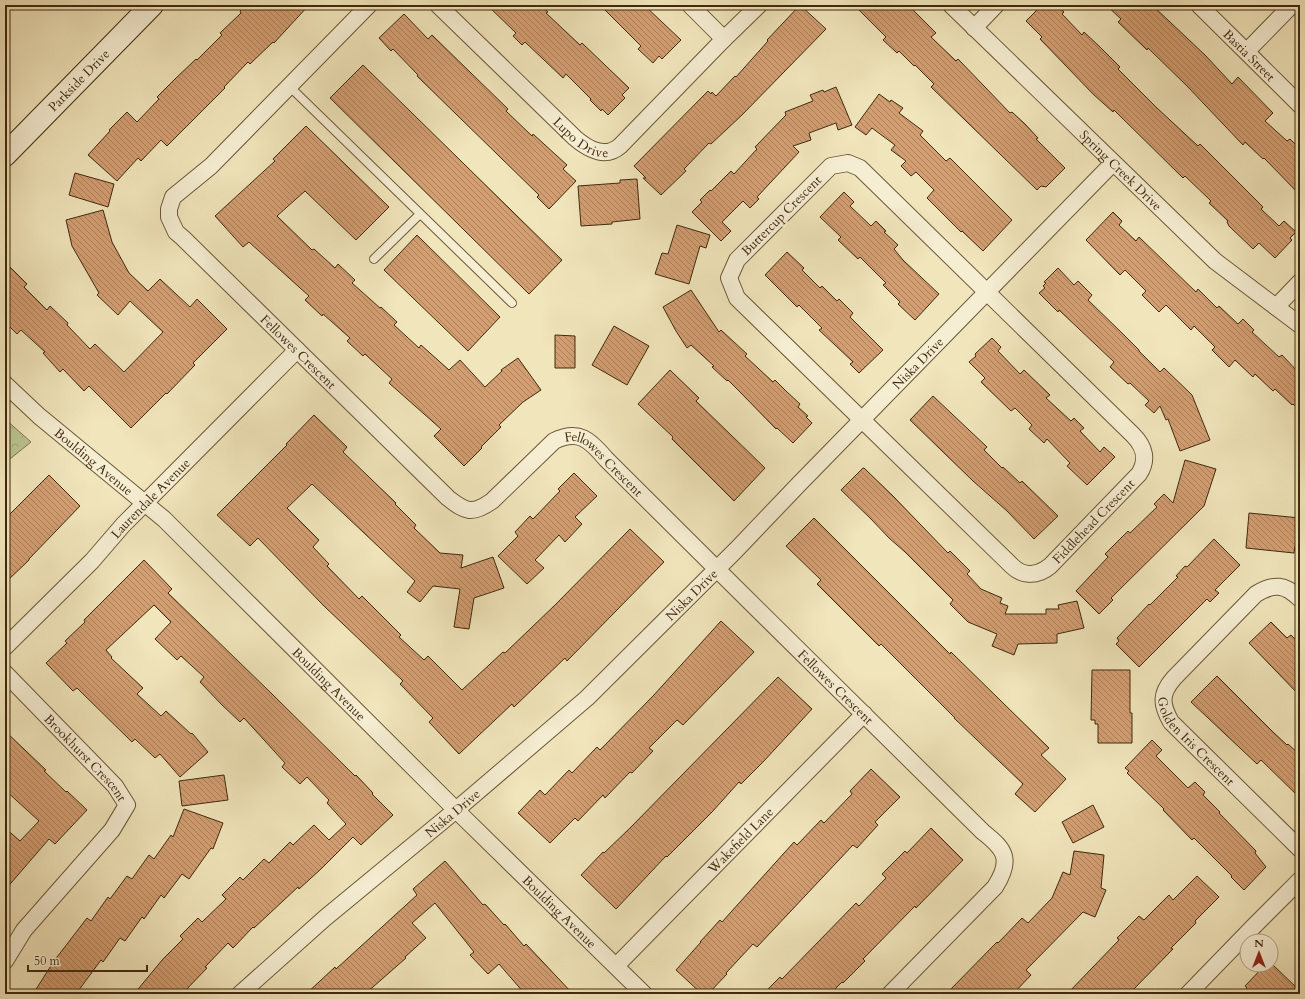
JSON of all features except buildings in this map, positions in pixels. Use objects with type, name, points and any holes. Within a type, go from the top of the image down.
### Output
[{"type":"main road","name":"Parkside Drive","points":[[5,155],[152,5]]},
{"type":"street","name":"Fellowes Crescent","points":[[369,5],[211,166],[173,197],[169,209],[169,217],[176,232],[460,508],[472,511],[483,508],[554,441],[565,436],[585,438],[596,447],[606,459],[716,569],[983,832],[996,843],[1005,854],[1003,875],[996,887],[890,994]]},
{"type":"street","name":"Lupo Drive","points":[[438,5],[584,146],[595,151],[607,153],[620,146],[759,5]]},
{"type":"street","points":[[690,5],[724,39]]},
{"type":"street","name":"Spring Creek Drive","points":[[951,5],[1215,261],[1300,325]]},
{"type":"street","points":[[974,28],[996,5]]},
{"type":"street","name":"Bastia Street","points":[[1199,5],[1300,105]]},
{"type":"street","points":[[1247,51],[1292,5]]},
{"type":"street","name":"Buttercup Crescent","points":[[862,420],[737,298],[729,278],[737,260],[742,254],[831,166],[848,163],[860,168],[987,293]]},
{"type":"street","name":"Niska Drive","points":[[240,994],[325,918],[456,810],[587,698],[716,569],[1113,163]]},
{"type":"street","points":[[1276,307],[1300,282]]},
{"type":"street","name":"Fiddlehead Crescent","points":[[862,420],[1015,569],[1024,573],[1035,574],[1050,566],[1139,474],[1145,461],[1144,453],[1142,446],[1136,438],[987,293]]},
{"type":"street","name":"Laurendale Avenue","points":[[5,647],[92,561],[123,525],[297,350]]},
{"type":"street","name":"Boulding Avenue","points":[[5,384],[39,416],[164,519],[456,810],[644,994]]},
{"type":"street","name":"Golden Iris Crescent","points":[[1300,599],[1288,589],[1278,586],[1266,588],[1256,594],[1169,684],[1163,698],[1163,706],[1171,722],[1300,849]]},
{"type":"street","name":"Brookhurst Crescent","points":[[5,673],[115,786],[127,806],[112,830],[24,930],[5,961]]},
{"type":"street","name":"Wakefield Lane","points":[[616,966],[864,714]]},
{"type":"street","points":[[1188,994],[1300,880]]},
{"type":"lane","points":[[289,86],[512,303]]},
{"type":"lane","points":[[374,260],[420,214]]},
{"type":"green space","points":[[5,419],[31,442],[5,463]]}]
